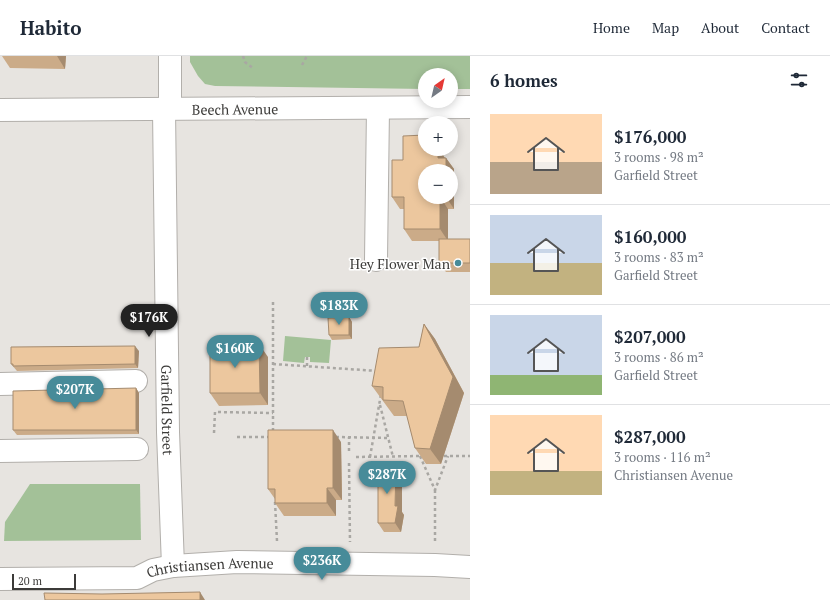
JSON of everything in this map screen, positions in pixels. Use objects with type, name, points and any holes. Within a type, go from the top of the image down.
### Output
[{"type":"street","name":"Garfield Street","points":[[170,56],[167,109],[168,432],[173,566]]},
{"type":"street","name":"Beech Avenue","points":[[0,110],[470,107]]},
{"type":"street","points":[[376,260],[378,108]]},
{"type":"street","points":[[0,384],[136,381]]},
{"type":"street","points":[[0,451],[137,449]]},
{"type":"street","name":"Christiansen Avenue","points":[[0,579],[137,578],[153,570],[173,566],[237,562],[435,565],[470,567]]},
{"type":"path","points":[[243,56],[245,62],[254,69]]},
{"type":"path","points":[[302,65],[307,56]]},
{"type":"path","points":[[237,437],[273,437],[273,302]]},
{"type":"path","points":[[307,357],[307,366]]},
{"type":"path","points":[[273,364],[384,372]]},
{"type":"path","points":[[370,457],[382,387]]},
{"type":"path","points":[[379,403],[393,457]]},
{"type":"path","points":[[214,433],[215,412],[273,413]]},
{"type":"path","points":[[334,437],[388,438]]},
{"type":"path","points":[[349,437],[349,451]]},
{"type":"path","points":[[420,456],[435,490]]},
{"type":"path","points":[[356,457],[424,456]]},
{"type":"path","points":[[444,456],[470,456]]},
{"type":"path","points":[[435,565],[435,490],[448,456]]},
{"type":"path","points":[[349,463],[350,564]]},
{"type":"path","points":[[275,500],[278,563]]},
{"type":"green space","points":[[190,56],[470,56],[470,89],[458,89],[458,68],[418,68],[418,89],[215,86],[205,84],[198,76],[190,62]]},
{"type":"green space","points":[[285,336],[331,340],[329,363],[310,362],[310,357],[305,357],[304,363],[283,361]]},
{"type":"green space","points":[[30,484],[140,484],[141,540],[4,541],[5,522]]},
{"type":"building","points":[[418,135],[418,156],[438,156],[438,158],[446,158],[446,164],[418,164],[418,204],[440,204],[440,229],[404,229],[404,197],[392,197],[392,160],[403,160],[403,136]]},
{"type":"building","points":[[439,239],[470,239],[470,263],[439,263]]},
{"type":"building","points":[[349,317],[349,335],[329,335],[328,318]]},
{"type":"building","points":[[424,324],[453,377],[430,449],[415,448],[403,401],[383,400],[383,387],[372,386],[379,348],[419,347]]},
{"type":"building","points":[[210,344],[259,344],[260,393],[210,393]]},
{"type":"building","points":[[135,346],[135,364],[13,366],[13,364],[11,364],[11,347]]},
{"type":"building","points":[[136,388],[136,430],[13,430],[13,391]]},
{"type":"building","points":[[268,430],[333,430],[333,488],[327,488],[327,503],[275,503],[275,489],[268,489]]},
{"type":"building","points":[[378,467],[396,467],[395,506],[398,506],[395,523],[378,523]]},
{"type":"building","points":[[200,592],[200,600],[45,600],[44,593],[102,594]]},
{"type":"place","name":"Hey Flower Man","points":[[458,263]]}]
